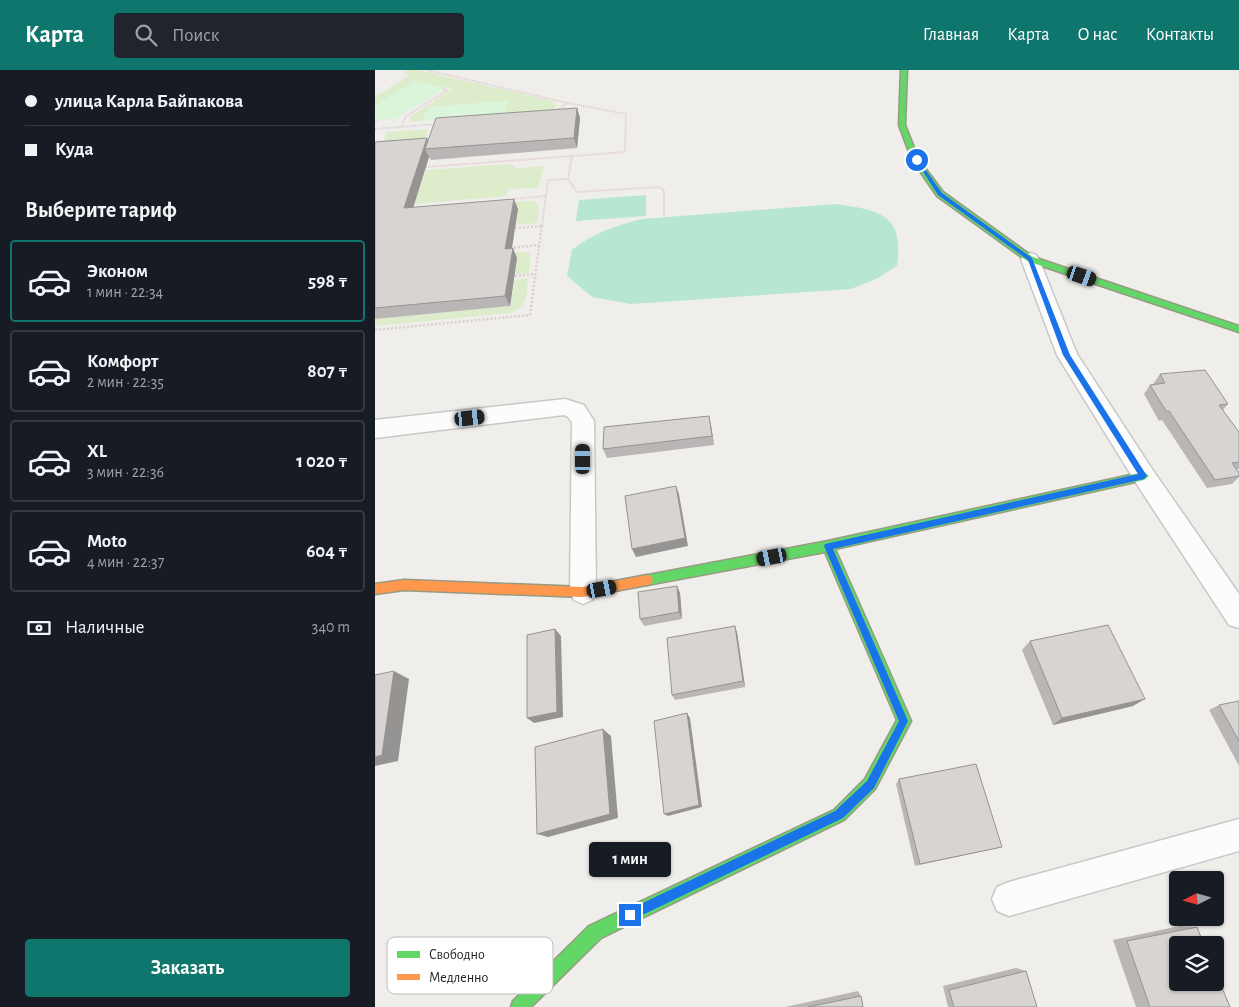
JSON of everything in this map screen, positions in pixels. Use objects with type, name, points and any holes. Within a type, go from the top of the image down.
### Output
[{"type":"street","points":[[904,70],[902,125],[917,160],[940,194],[1030,259],[1239,329]]},
{"type":"street","points":[[1030,259],[1067,355],[1144,476],[1239,616]]},
{"type":"street","points":[[375,428],[565,408],[577,411],[583,421],[583,592]]},
{"type":"street","points":[[375,589],[404,585],[583,592],[828,546],[1144,476]]},
{"type":"street","points":[[553,973],[595,932],[839,814],[870,784],[904,721],[828,546]]},
{"type":"street","points":[[1009,899],[1239,836]]},
{"type":"street","points":[[519,1007],[532,994]]},
{"type":"path","points":[[426,167],[625,152],[626,114],[568,103],[427,70]]},
{"type":"path","points":[[401,127],[406,116],[448,90],[443,89]]},
{"type":"path","points":[[424,101],[429,102]]},
{"type":"path","points":[[554,112],[568,103]]},
{"type":"path","points":[[401,115],[406,116]]},
{"type":"path","points":[[375,129],[440,124]]},
{"type":"path","points":[[572,156],[568,179],[577,192],[659,186],[664,190],[664,217]]},
{"type":"path","points":[[375,330],[530,315],[548,180],[568,179]]},
{"type":"path","points":[[508,200],[546,196]]},
{"type":"path","points":[[515,228],[542,226]]},
{"type":"path","points":[[501,249],[539,245]]},
{"type":"path","points":[[515,276],[535,274]]},
{"type":"green space","points":[[418,70],[552,101],[557,106],[552,110],[505,115],[507,101],[429,107],[422,121],[409,122],[411,116],[452,89],[416,81],[375,106],[375,97],[409,75],[403,72]]},
{"type":"green space","points":[[416,80],[445,88],[395,119],[375,120],[375,106]]},
{"type":"green space","points":[[508,101],[505,115],[422,121],[429,107]]},
{"type":"green space","points":[[428,129],[421,149],[379,153],[387,132]]},
{"type":"green space","points":[[514,165],[515,169],[544,166],[538,188],[508,189],[507,196],[414,204],[426,170]]},
{"type":"green space","points":[[646,195],[646,216],[576,221],[579,200]]},
{"type":"green space","points":[[533,201],[539,205],[537,223],[516,225],[518,209],[513,202]]},
{"type":"green space","points":[[835,204],[876,212],[885,217],[897,235],[897,266],[876,279],[851,289],[631,304],[592,297],[567,276],[572,250],[597,234],[642,219]]},
{"type":"green space","points":[[523,252],[530,254],[529,273],[515,274],[517,258],[395,269],[397,263]]},
{"type":"green space","points":[[528,278],[524,303],[521,307],[510,313],[375,326],[375,319],[510,306],[514,281]]},
{"type":"building","points":[[577,108],[574,138],[425,149],[436,118]]},
{"type":"building","points":[[427,138],[404,208],[514,199],[505,249],[513,248],[505,296],[375,308],[375,142]]},
{"type":"building","points":[[1205,370],[1228,404],[1219,405],[1239,432],[1239,462],[1232,463],[1239,476],[1215,480],[1150,385],[1165,383],[1160,374]]},
{"type":"building","points":[[709,416],[712,436],[603,449],[604,427]]},
{"type":"building","points":[[676,486],[685,538],[632,549],[625,496]]},
{"type":"building","points":[[677,586],[679,612],[640,619],[638,592]]},
{"type":"building","points":[[1108,625],[1145,699],[1062,718],[1030,641]]},
{"type":"building","points":[[735,626],[743,681],[672,695],[667,638]]},
{"type":"building","points":[[555,629],[557,712],[527,718],[527,635]]},
{"type":"building","points":[[394,671],[382,755],[375,757],[375,675]]},
{"type":"building","points":[[1239,701],[1239,741],[1219,705]]},
{"type":"building","points":[[687,713],[699,805],[664,814],[654,721]]},
{"type":"building","points":[[603,729],[610,814],[537,834],[535,747]]},
{"type":"building","points":[[976,764],[1002,847],[920,864],[899,779]]},
{"type":"building","points":[[1197,927],[1200,936],[1169,936],[1169,991],[1223,991],[1230,1007],[1150,1007],[1127,941]]},
{"type":"building","points":[[1026,971],[1037,1007],[954,1007],[949,990]]},
{"type":"building","points":[[861,996],[863,1007],[808,1007]]},
{"type":"traffic: fast","points":[[904,70],[902,125],[916,160],[940,194],[1030,259],[1239,329]]},
{"type":"traffic: fast","points":[[647,580],[828,546],[1144,476]]},
{"type":"traffic: fast","points":[[553,973],[595,932],[839,815],[870,784],[904,721],[828,546]]},
{"type":"traffic: fast","points":[[519,1007],[532,994]]},
{"type":"traffic: slow","points":[[375,589],[404,585],[583,592],[647,580]]},
{"type":"route","points":[[630,915],[839,814],[870,784],[904,721],[828,546],[1144,476],[1067,355],[1030,259],[940,194],[917,160]]}]
